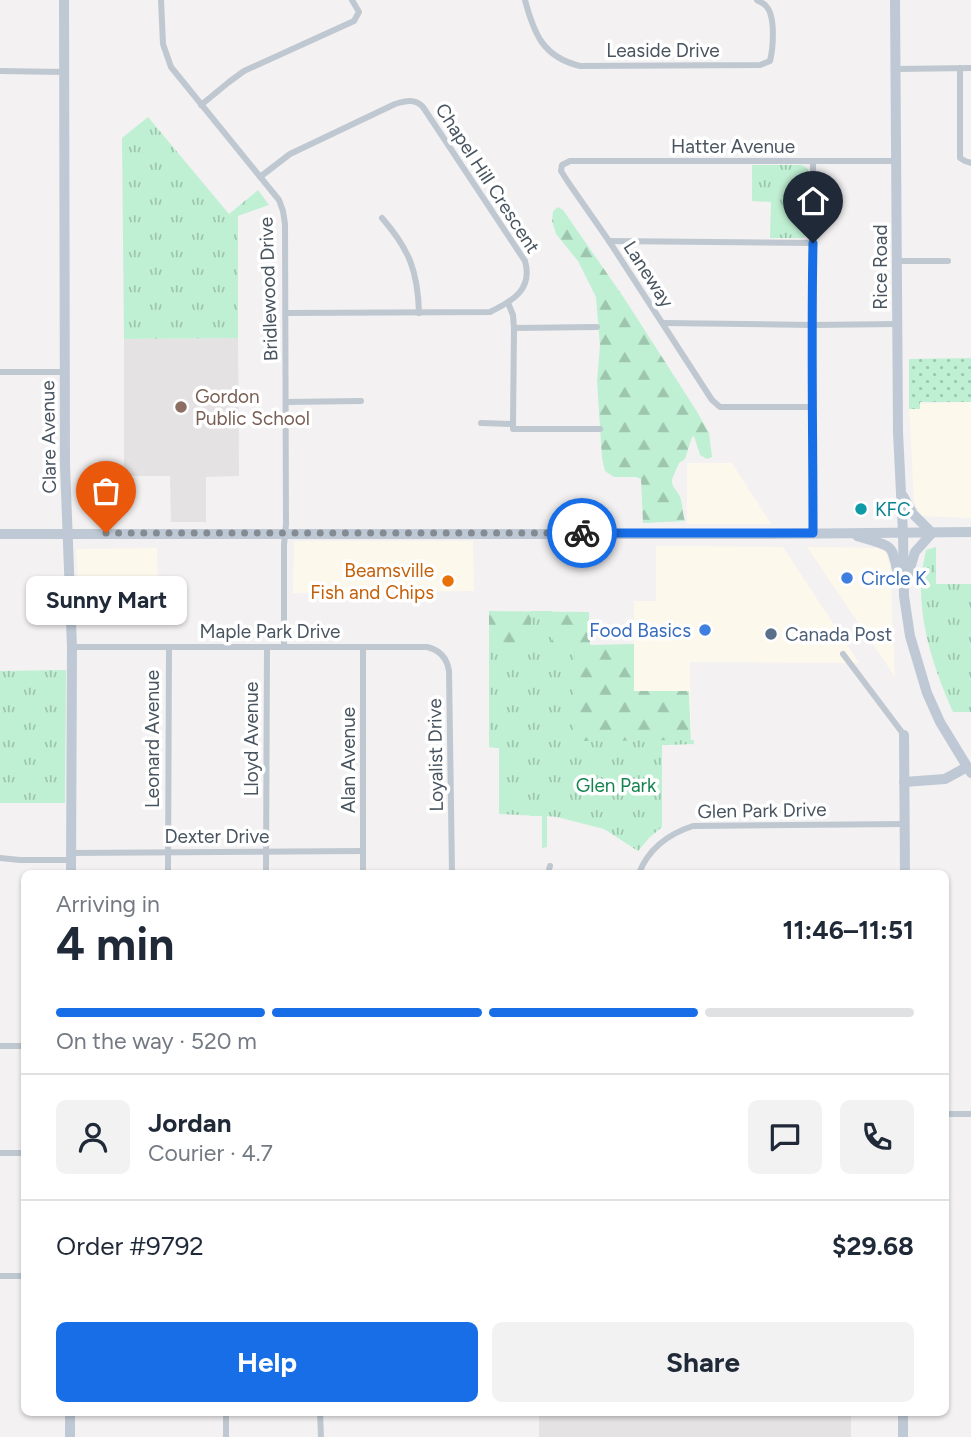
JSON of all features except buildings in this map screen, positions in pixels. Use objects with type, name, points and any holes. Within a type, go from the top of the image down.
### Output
[{"type":"street","name":"Clare Avenue","points":[[64,0],[64,372],[72,647],[71,870]]},
{"type":"street","name":"Bridlewood Drive","points":[[162,0],[162,34],[171,67],[279,200],[284,218],[285,533]]},
{"type":"street","points":[[201,105],[244,71],[354,21],[359,12],[352,0]]},
{"type":"street","name":"Leaside Drive","points":[[525,0],[533,29],[546,49],[555,56],[580,66],[620,66],[760,65],[769,61],[773,49],[771,18],[768,7],[757,0]]},
{"type":"street","name":"Rice Road","points":[[895,0],[898,440],[904,533],[904,596]]},
{"type":"street","points":[[960,68],[960,153],[961,158],[971,163]]},
{"type":"street","points":[[896,69],[971,68]]},
{"type":"street","points":[[0,71],[64,72]]},
{"type":"street","name":"Chapel Hill Crescent","points":[[260,177],[290,154],[324,137],[395,104],[407,100],[418,102],[525,261],[527,281],[523,290],[508,303]]},
{"type":"street","name":"Hatter Avenue","points":[[569,161],[897,161]]},
{"type":"street","name":"Laneway","points":[[569,161],[562,165],[561,170],[712,400],[720,407],[813,407]]},
{"type":"street","points":[[813,162],[813,533]]},
{"type":"street","points":[[382,218],[399,239],[410,260],[416,281],[419,313]]},
{"type":"street","points":[[609,242],[813,243]]},
{"type":"street","points":[[897,261],[948,261]]},
{"type":"street","points":[[286,313],[483,313],[508,303],[514,328],[513,429],[600,429]]},
{"type":"street","points":[[663,323],[897,324]]},
{"type":"street","points":[[514,328],[597,327]]},
{"type":"street","points":[[0,372],[64,372]]},
{"type":"street","points":[[286,402],[361,401]]},
{"type":"street","points":[[481,423],[513,424]]},
{"type":"street","points":[[901,492],[913,514],[936,533]]},
{"type":"street","points":[[0,534],[971,532]]},
{"type":"street","points":[[284,647],[285,533]]},
{"type":"street","points":[[847,533],[881,542],[894,552],[910,636],[927,693],[940,722],[969,770],[945,779],[904,782]]},
{"type":"street","points":[[904,596],[913,555],[936,533]]},
{"type":"street","name":"Maple Park Drive","points":[[72,647],[427,647]]},
{"type":"street","name":"Leonard Avenue","points":[[167,870],[169,647]]},
{"type":"street","name":"Lloyd Avenue","points":[[266,870],[267,647]]},
{"type":"street","name":"Alan Avenue","points":[[363,647],[363,870]]},
{"type":"street","name":"Loyalist Drive","points":[[427,647],[442,655],[449,671],[452,870]]},
{"type":"street","points":[[843,654],[904,735],[905,870]]},
{"type":"street","name":"Glen Park Drive","points":[[640,870],[661,841],[693,826],[906,824]]},
{"type":"street","name":"Dexter Drive","points":[[0,858],[167,852],[363,851]]},
{"type":"street","points":[[0,1046],[21,1046]]},
{"type":"street","points":[[949,1114],[971,1114]]},
{"type":"street","points":[[0,1153],[21,1153]]},
{"type":"street","points":[[0,1276],[21,1276]]},
{"type":"street","points":[[70,1416],[70,1437]]},
{"type":"street","points":[[226,1416],[226,1437]]},
{"type":"street","points":[[320,1416],[321,1437]]},
{"type":"street","points":[[903,1416],[903,1437]]},
{"type":"shaded area","name":"Gordon Public School","points":[[238,338],[239,476],[206,477],[206,522],[171,522],[170,476],[124,476],[124,339]]},
{"type":"shaded area","points":[[971,402],[971,518],[921,516],[914,502],[909,404]]},
{"type":"shaded area","points":[[687,463],[732,463],[771,524],[687,524]]},
{"type":"shaded area","points":[[294,541],[473,541],[474,591],[293,593]]},
{"type":"shaded area","points":[[656,546],[783,547],[859,663],[690,662],[691,741],[633,741],[634,601],[656,601]]},
{"type":"shaded area","points":[[807,547],[878,548],[886,552],[890,565],[895,677]]},
{"type":"shaded area","points":[[157,548],[158,589],[79,592],[76,549]]},
{"type":"shaded area","points":[[539,1416],[851,1416],[851,1437],[539,1437]]},
{"type":"green space","points":[[148,117],[229,214],[258,190],[269,205],[238,216],[238,338],[124,339],[122,138]]},
{"type":"green space","points":[[752,165],[802,165],[808,169],[809,230],[803,238],[770,238],[771,202],[752,201]]},
{"type":"green space","points":[[558,207],[563,210],[624,298],[709,433],[712,457],[707,459],[700,455],[694,436],[692,437],[685,459],[679,463],[672,480],[681,500],[685,521],[643,523],[641,479],[614,477],[605,471],[597,381],[600,346],[596,297],[578,261],[556,234],[552,221],[553,211]]},
{"type":"green space","points":[[971,358],[971,402],[920,402],[920,409],[909,409],[909,359]]},
{"type":"green space","points":[[936,547],[936,584],[971,584],[971,712],[953,712],[940,681],[926,633],[921,600],[922,575],[926,550]]},
{"type":"green space","name":"Glen Park","points":[[489,611],[589,612],[590,645],[634,644],[634,691],[689,691],[691,744],[662,745],[662,821],[648,833],[573,811],[530,816],[527,809],[499,814],[499,748],[489,747]]},
{"type":"green space","name":"Glen Park","points":[[531,611],[552,611],[552,645],[575,645],[575,741],[694,740],[694,744],[662,745],[662,827],[638,851],[604,829],[547,816],[547,847],[542,848],[542,816],[499,814],[499,748],[489,747],[489,645],[531,645]]},
{"type":"green space","points":[[66,670],[65,803],[0,803],[0,671]]},
{"type":"way so far","points":[[106,533],[582,533]]},
{"type":"place","name":"Gordon Public School","points":[[181,407]]},
{"type":"place","name":"KFC","points":[[861,509]]},
{"type":"place","name":"Sunny Mart","points":[[106,533]]},
{"type":"place","name":"Circle K","points":[[847,578]]},
{"type":"place","name":"Beamsville Fish and Chips","points":[[448,581]]},
{"type":"place","name":"Food Basics","points":[[705,630]]},
{"type":"place","name":"Canada Post","points":[[771,634]]},
{"type":"route","points":[[582,533],[813,533],[813,243]]}]
